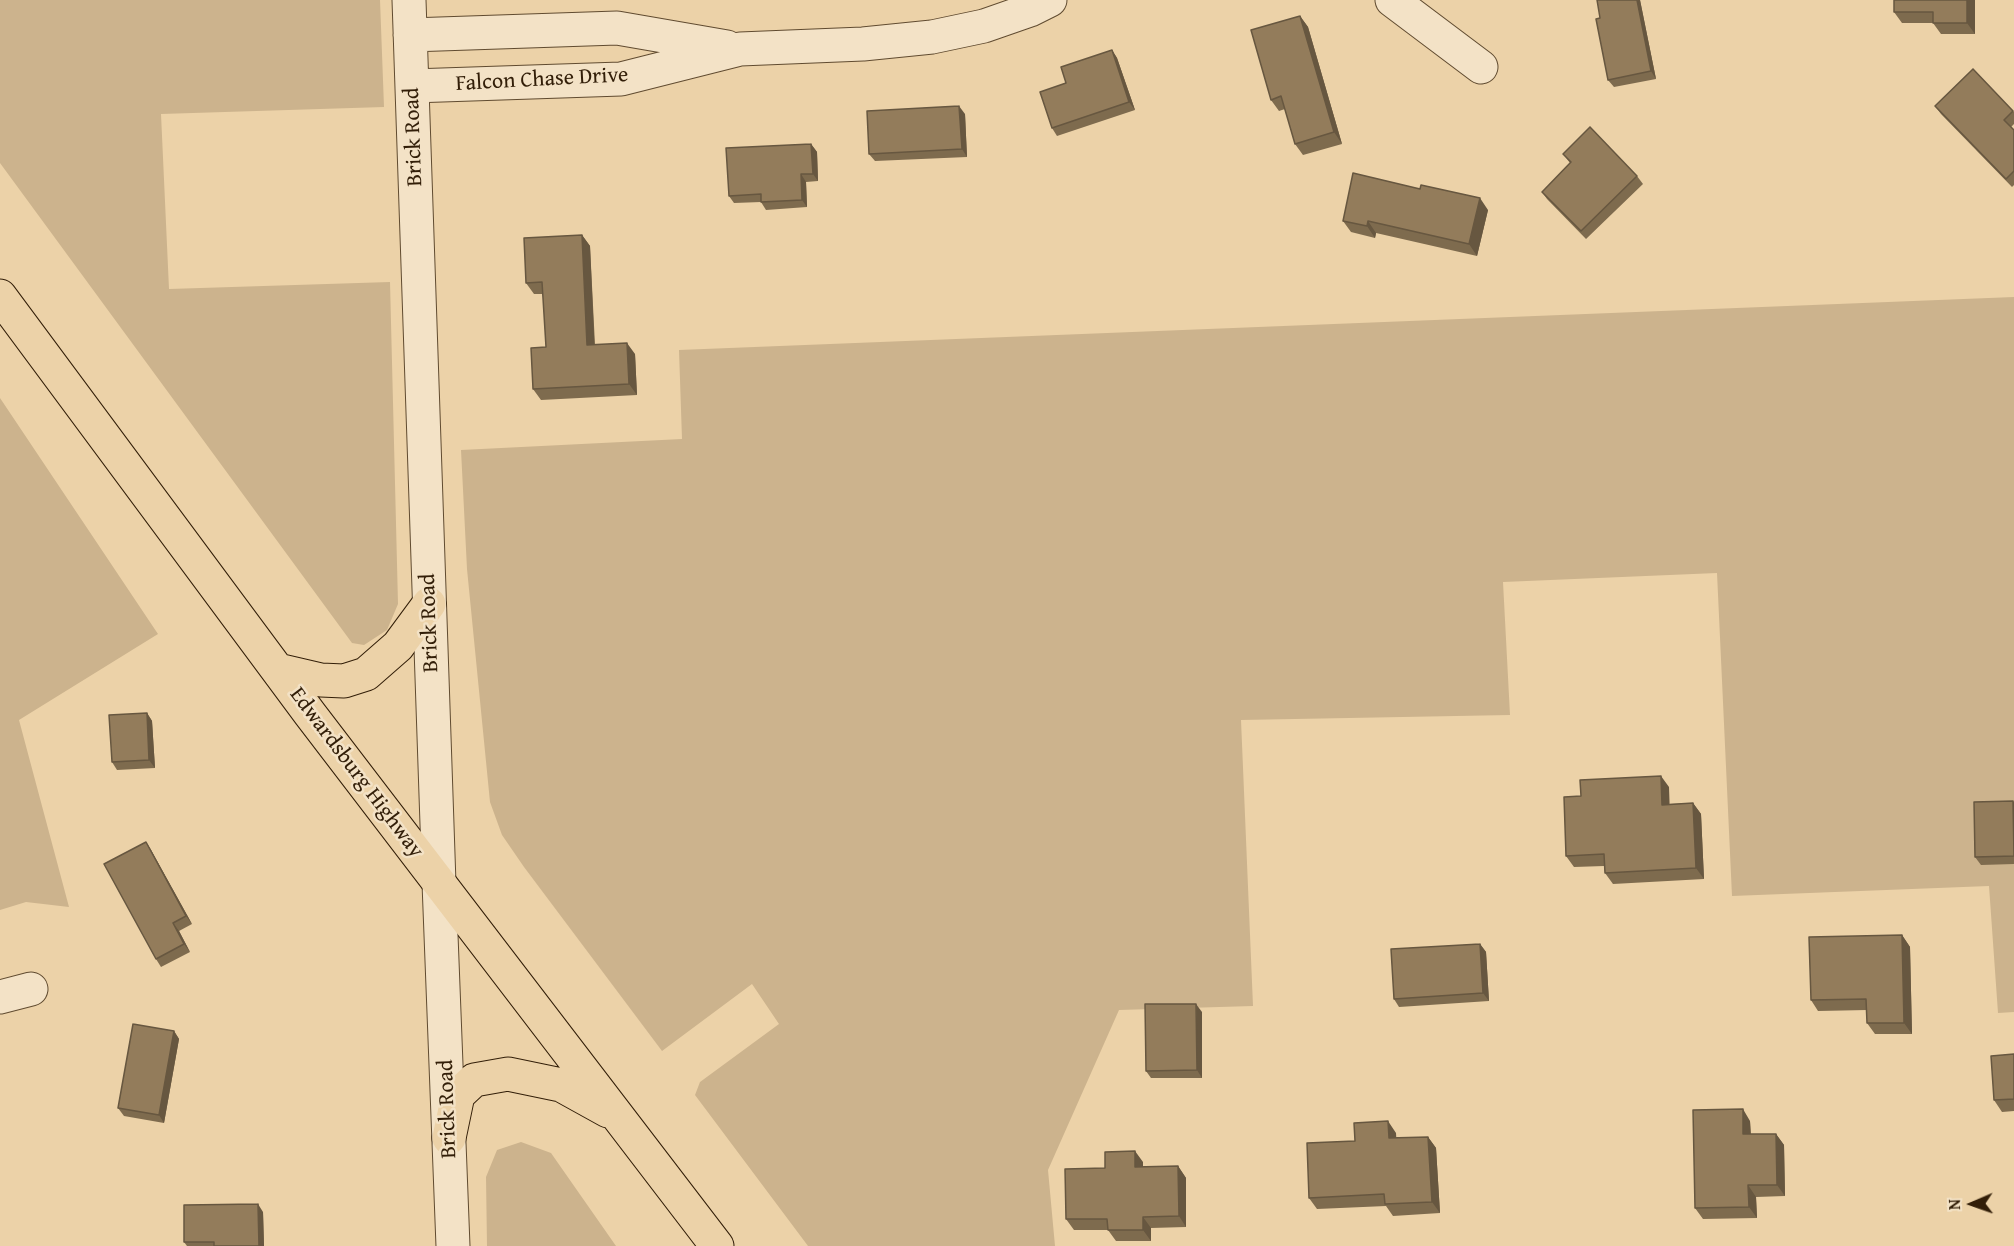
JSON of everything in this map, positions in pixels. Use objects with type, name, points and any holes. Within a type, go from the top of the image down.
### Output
[{"type":"main road","name":"Edwardsburg Highway","points":[[0,296],[278,670],[717,1246]]},
{"type":"main road","points":[[278,670],[321,681],[344,681],[366,674],[398,646],[429,604]]},
{"type":"main road","points":[[449,1138],[458,1095],[474,1080],[508,1074],[561,1085],[620,1118]]},
{"type":"street","name":"Brick Road","points":[[409,0],[453,1246]]},
{"type":"street","name":"Falcon Chase Drive","points":[[412,86],[621,79],[740,50],[863,44],[932,37],[984,26],[1030,10],[1050,0]]},
{"type":"street","points":[[1392,0],[1482,68]]},
{"type":"street","name":"Falcon Chase Drive","points":[[410,35],[617,28],[740,50]]},
{"type":"shaded area","points":[[0,0],[380,0],[384,107],[161,114],[169,289],[390,282],[398,604],[387,630],[364,645],[352,643],[0,163]]},
{"type":"shaded area","points":[[2014,297],[2014,1012],[1998,1013],[1989,886],[1732,896],[1717,573],[1503,582],[1510,715],[1241,720],[1253,1006],[1119,1010],[1048,1170],[1055,1246],[808,1246],[695,1095],[700,1082],[779,1024],[752,984],[662,1051],[524,867],[502,835],[490,802],[467,569],[461,450],[682,439],[679,350]]},
{"type":"shaded area","points":[[0,398],[158,634],[19,720],[69,907],[26,902],[0,910]]},
{"type":"shaded area","points":[[521,1142],[551,1153],[616,1246],[487,1246],[486,1177],[497,1150]]},
{"type":"building","points":[[1597,0],[1637,0],[1651,71],[1608,80],[1596,19],[1600,18]]},
{"type":"building","points":[[1894,0],[1967,0],[1967,23],[1933,23],[1933,12],[1894,12]]},
{"type":"building","points":[[1300,16],[1334,132],[1295,144],[1281,96],[1271,100],[1251,30]]},
{"type":"building","points":[[1112,50],[1129,102],[1052,128],[1040,92],[1066,83],[1061,67]]},
{"type":"building","points":[[1973,69],[2013,111],[2004,120],[2014,130],[2014,171],[2006,179],[1935,106]]},
{"type":"building","points":[[959,106],[962,149],[869,154],[867,111]]},
{"type":"building","points":[[1590,127],[1637,176],[1581,231],[1542,192],[1571,162],[1563,154]]},
{"type":"building","points":[[811,144],[813,174],[801,174],[802,200],[761,202],[761,194],[729,196],[726,148]]},
{"type":"building","points":[[1353,173],[1420,189],[1421,185],[1480,198],[1469,244],[1368,221],[1367,226],[1343,221]]},
{"type":"building","points":[[582,235],[587,345],[627,343],[629,384],[533,389],[531,348],[546,347],[542,282],[526,283],[524,238]]},
{"type":"building","points":[[147,713],[149,760],[112,762],[109,715]]},
{"type":"building","points":[[1661,776],[1662,805],[1693,803],[1696,868],[1605,873],[1604,854],[1566,856],[1564,797],[1581,796],[1580,780]]},
{"type":"building","points":[[2013,801],[2014,856],[1975,857],[1974,802]]},
{"type":"building","points":[[146,842],[186,916],[173,923],[184,944],[156,959],[104,864]]},
{"type":"building","points":[[1902,935],[1904,1023],[1867,1023],[1866,999],[1811,1000],[1809,937]]},
{"type":"building","points":[[1480,944],[1483,993],[1394,999],[1391,949]]},
{"type":"building","points":[[1145,1004],[1196,1004],[1197,1070],[1146,1071]]},
{"type":"building","points":[[133,1024],[174,1031],[159,1115],[118,1108]]},
{"type":"building","points":[[2014,1054],[2014,1099],[1994,1100],[1991,1056]]},
{"type":"building","points":[[1743,1109],[1743,1134],[1776,1134],[1777,1185],[1748,1185],[1749,1207],[1695,1208],[1693,1110]]},
{"type":"building","points":[[1388,1121],[1389,1138],[1428,1137],[1432,1202],[1385,1204],[1384,1194],[1309,1198],[1307,1143],[1355,1141],[1354,1123]]},
{"type":"building","points":[[1135,1151],[1135,1167],[1178,1166],[1179,1216],[1143,1217],[1143,1230],[1108,1230],[1107,1219],[1066,1219],[1065,1169],[1105,1168],[1105,1152]]},
{"type":"building","points":[[258,1204],[259,1246],[214,1246],[214,1242],[184,1242],[184,1205]]}]
